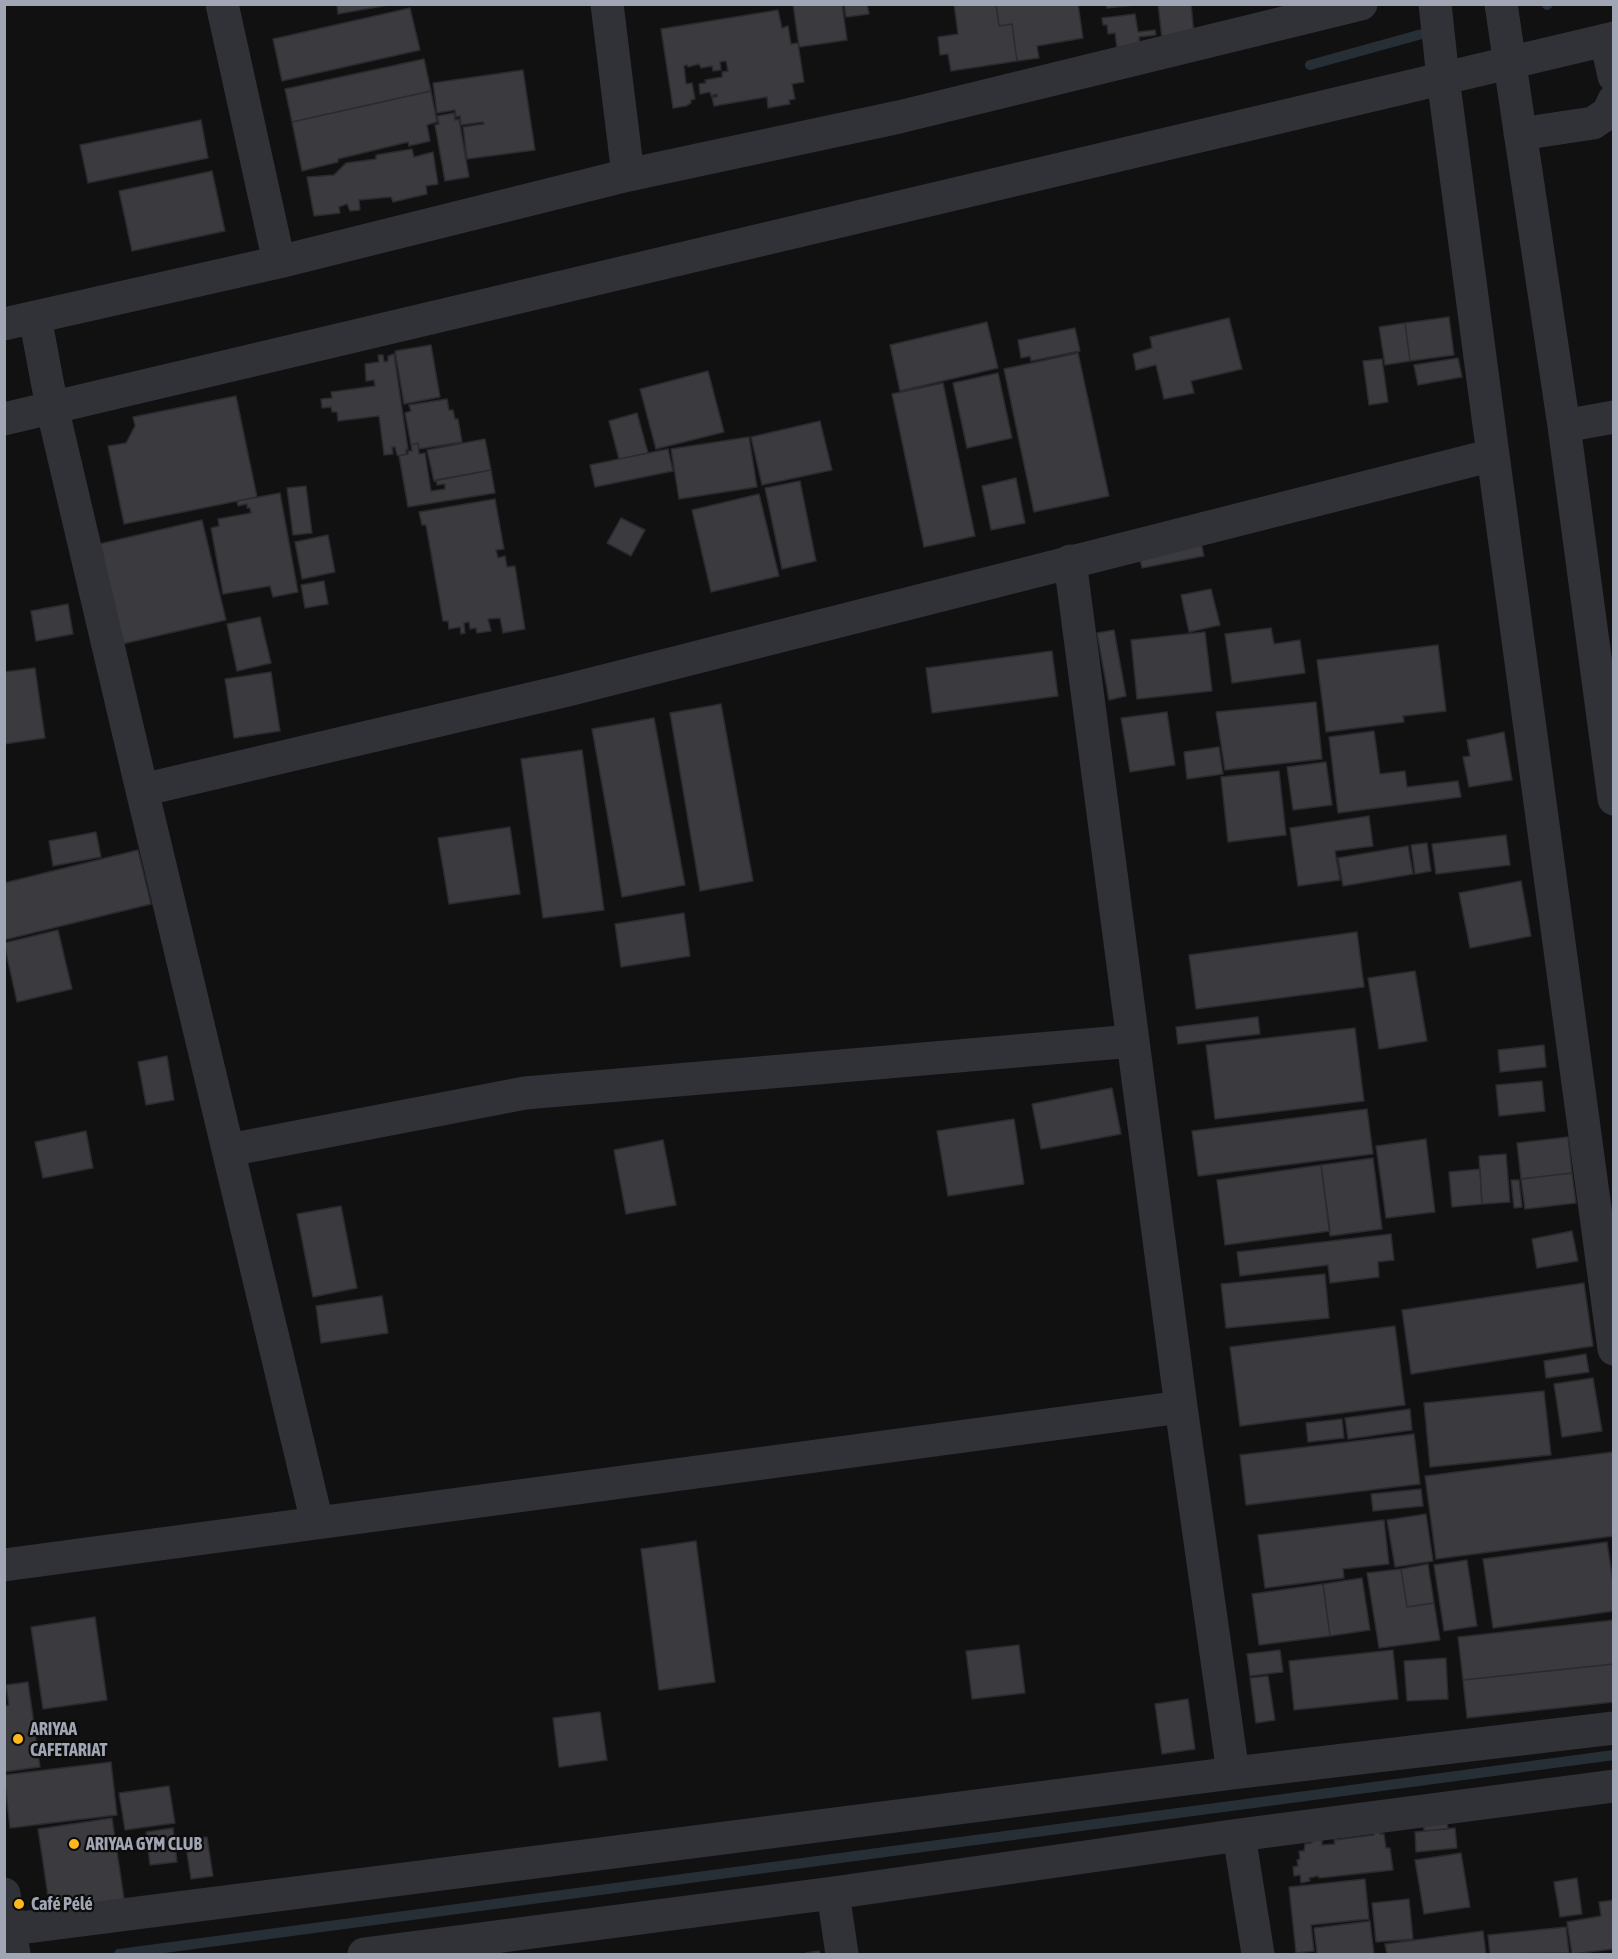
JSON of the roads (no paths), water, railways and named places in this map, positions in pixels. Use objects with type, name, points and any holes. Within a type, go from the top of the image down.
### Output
[{"type":"street","points":[[222,4],[279,262]]},
{"type":"street","points":[[607,4],[628,175]]},
{"type":"street","points":[[317,1522],[141,790],[52,407],[20,321],[279,262],[628,175],[898,117],[1360,4]]},
{"type":"street","points":[[1435,4],[1493,454],[1614,1350]]},
{"type":"street","points":[[1501,4],[1564,426],[1614,799]]},
{"type":"street","points":[[4,419],[1610,39],[1614,76]]},
{"type":"street","points":[[1520,134],[1593,123],[1608,113],[1614,100]]},
{"type":"street","points":[[1564,426],[1614,417]]},
{"type":"street","points":[[141,790],[568,690],[1493,454]]},
{"type":"street","points":[[1070,561],[1181,1407],[1233,1773]]},
{"type":"street","points":[[229,1150],[525,1093],[1133,1041]]},
{"type":"street","points":[[4,1565],[1181,1407]]},
{"type":"street","points":[[4,1894],[10,1938],[1233,1773],[1614,1728]]},
{"type":"street","points":[[364,1954],[425,1951],[1239,1835],[1614,1786]]},
{"type":"street","points":[[1239,1835],[1258,1954]]},
{"type":"street","points":[[833,1893],[842,1954]]},
{"type":"waterway","points":[[1310,65],[1422,34]]},
{"type":"waterway","points":[[119,1954],[1614,1755]]},
{"type":"place","name":"ARIYAA CAFETARIAT","points":[[18,1739]]},
{"type":"place","name":"ARIYAA GYM CLUB","points":[[74,1844]]},
{"type":"place","name":"Café Pélé","points":[[19,1904]]}]
